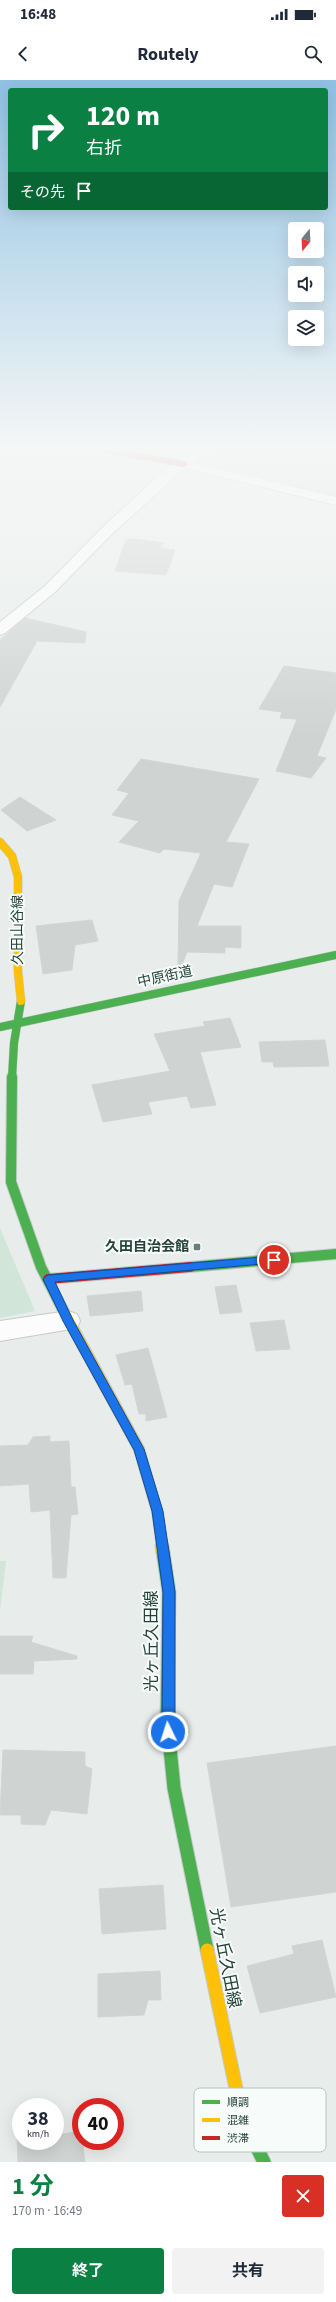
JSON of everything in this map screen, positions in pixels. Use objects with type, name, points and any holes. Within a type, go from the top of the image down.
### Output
[{"type":"street","points":[[0,630],[50,589],[95,543]]},
{"type":"street","name":"久田山谷線","points":[[0,842],[12,856],[18,877],[18,972],[21,1000],[17,1023],[11,1100],[11,1182],[41,1267],[48,1279]]},
{"type":"street","name":"中原街道","points":[[0,1027],[336,955]]},
{"type":"street","points":[[48,1279],[336,1254]]},
{"type":"street","name":"光ヶ丘久田線","points":[[48,1279],[68,1321],[139,1449],[158,1511],[169,1592],[167,1718],[174,1788],[236,2088]]},
{"type":"street","points":[[0,1331],[68,1321]]},
{"type":"street","name":"光ヶ丘久田線","points":[[259,2152],[264,2162]]},
{"type":"green space","points":[[0,1228],[35,1311],[0,1318]]},
{"type":"green space","points":[[0,1561],[6,1561],[0,1612]]},
{"type":"building","points":[[125,543],[164,543],[160,548],[175,550],[166,575],[115,571]]},
{"type":"building","points":[[25,618],[86,632],[85,643],[37,641],[0,707],[0,640]]},
{"type":"building","points":[[284,666],[336,673],[336,709],[317,756],[326,758],[311,778],[276,771],[297,719],[280,718],[282,712],[259,709]]},
{"type":"building","points":[[141,759],[259,779],[226,842],[249,844],[232,887],[214,884],[197,926],[241,926],[241,948],[225,947],[225,953],[187,952],[180,969],[178,969],[179,901],[201,853],[164,849],[160,853],[119,842],[139,821],[112,815],[129,793],[117,790]]},
{"type":"building","points":[[20,797],[56,820],[27,831],[1,810]]},
{"type":"building","points":[[92,920],[98,941],[75,945],[72,970],[43,974],[36,926]]},
{"type":"building","points":[[230,1018],[241,1047],[200,1052],[216,1105],[191,1108],[187,1096],[148,1102],[152,1114],[103,1122],[92,1085],[170,1071],[154,1034],[205,1026],[203,1022]]},
{"type":"building","points":[[325,1040],[329,1066],[274,1067],[273,1062],[262,1062],[259,1042]]},
{"type":"building","points":[[236,1285],[242,1312],[220,1314],[215,1287]]},
{"type":"building","points":[[141,1291],[143,1311],[90,1316],[87,1296]]},
{"type":"building","points":[[284,1320],[290,1349],[256,1351],[250,1323]]},
{"type":"building","points":[[148,1348],[167,1417],[146,1421],[146,1414],[139,1414],[132,1384],[125,1385],[116,1355]]},
{"type":"building","points":[[50,1436],[50,1442],[69,1441],[71,1487],[75,1487],[78,1514],[71,1515],[66,1578],[53,1578],[50,1510],[31,1512],[29,1484],[0,1486],[0,1446],[28,1445],[33,1437]]},
{"type":"building","points":[[0,1636],[33,1636],[31,1642],[77,1656],[77,1659],[34,1661],[33,1674],[0,1674]]},
{"type":"building","points":[[336,1746],[336,1892],[231,1907],[207,1763]]},
{"type":"building","points":[[3,1750],[85,1752],[85,1766],[92,1769],[87,1814],[51,1810],[45,1825],[21,1824],[21,1815],[0,1815]]},
{"type":"building","points":[[163,1885],[166,1929],[102,1934],[99,1889]]},
{"type":"building","points":[[322,1940],[336,1997],[260,2013],[247,1966],[294,1954],[292,1946]]},
{"type":"building","points":[[160,1971],[161,2000],[148,2000],[144,2015],[98,2017],[98,1974]]},
{"type":"building","points":[[72,2132],[72,2150],[83,2150],[85,2162],[18,2162],[18,2150],[64,2150],[64,2134]]},
{"type":"traffic: fast","points":[[0,1027],[336,955]]},
{"type":"traffic: fast","points":[[21,1001],[14,1043],[11,1100],[11,1182],[41,1267],[62,1308]]},
{"type":"traffic: fast","points":[[190,1267],[336,1254]]},
{"type":"traffic: fast","points":[[163,1552],[169,1592],[167,1718],[174,1788],[207,1950]]},
{"type":"traffic: fast","points":[[259,2152],[264,2162]]},
{"type":"traffic: slow","points":[[0,842],[12,856],[18,877],[18,972],[21,1001]]},
{"type":"traffic: slow","points":[[62,1308],[139,1449],[157,1511],[163,1552]]},
{"type":"traffic: slow","points":[[207,1950],[236,2088]]},
{"type":"traffic: jam","points":[[48,1279],[190,1267]]},
{"type":"place","name":"久田自治会館","points":[[197,1247]]},
{"type":"route","points":[[168,1732],[169,1592],[158,1511],[139,1449],[68,1321],[48,1279],[274,1260]]}]
